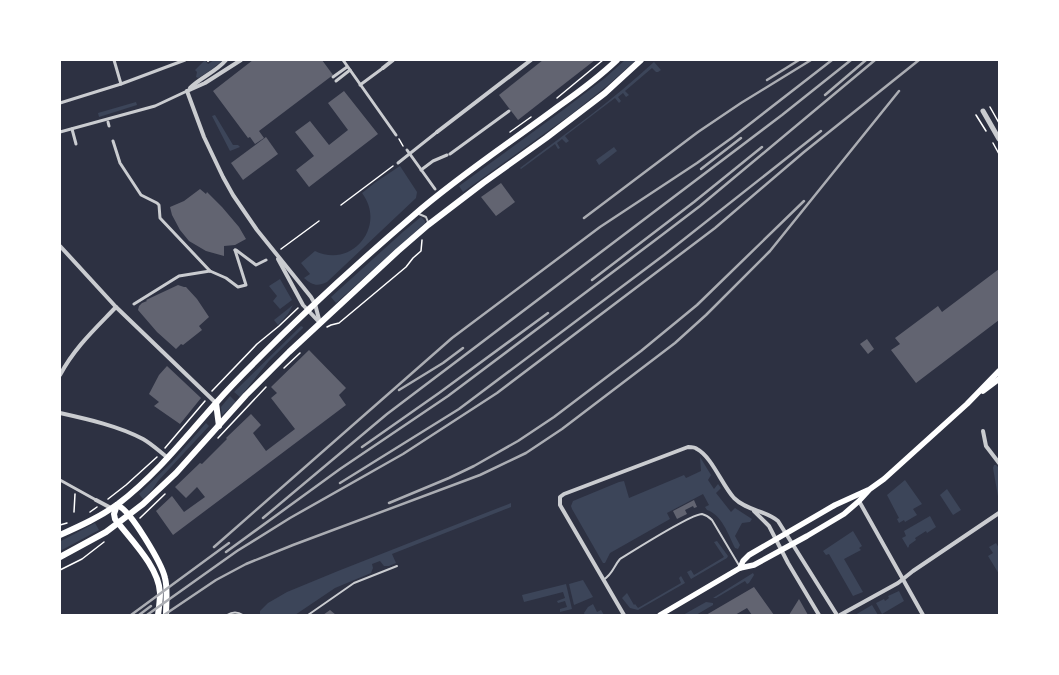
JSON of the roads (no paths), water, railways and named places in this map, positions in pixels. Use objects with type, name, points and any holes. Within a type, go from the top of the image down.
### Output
[{"type":"main road","points":[[60,535],[78,528],[114,507],[146,480],[168,458],[216,403],[256,362],[315,304],[415,214],[567,100],[617,60]]},
{"type":"main road","points":[[60,557],[118,523],[143,504],[176,473],[259,382],[320,323],[428,225],[599,97],[641,60]]},
{"type":"main road","points":[[660,615],[740,568],[754,565],[844,514],[860,501],[870,489],[888,475],[967,404],[999,371]]},
{"type":"main road","points":[[967,404],[999,379]]},
{"type":"main road","points":[[216,403],[219,426]]},
{"type":"main road","points":[[740,568],[743,560],[749,555],[835,505],[870,489]]},
{"type":"main road","points":[[114,507],[119,505],[129,515],[160,566],[165,578],[167,590],[166,615]]},
{"type":"main road","points":[[114,507],[115,519],[140,551],[156,577],[160,593],[158,615]]},
{"type":"street","points":[[114,60],[121,84]]},
{"type":"street","points":[[60,103],[121,84],[185,60]]},
{"type":"street","points":[[187,91],[196,82],[221,67],[226,60]]},
{"type":"street","points":[[60,132],[155,106],[212,79],[241,60]]},
{"type":"street","points":[[343,60],[396,135]]},
{"type":"street","points":[[360,85],[393,60]]},
{"type":"street","points":[[398,163],[408,152],[422,144],[530,60]]},
{"type":"street","points":[[334,78],[349,69]]},
{"type":"street","points":[[336,81],[349,69]]},
{"type":"street","points":[[187,91],[204,137],[223,177],[243,211],[275,253],[304,287],[315,304],[320,323]]},
{"type":"street","points":[[421,170],[433,161],[449,154],[509,111]]},
{"type":"street","points":[[983,111],[999,139]]},
{"type":"street","points":[[108,122],[109,126]]},
{"type":"street","points":[[72,129],[76,144]]},
{"type":"street","points":[[113,141],[120,163],[141,195],[159,205],[160,218],[210,271],[226,278],[238,287],[246,285],[235,250],[256,265],[266,260]]},
{"type":"street","points":[[408,152],[435,189]]},
{"type":"street","points":[[60,246],[116,307],[216,403]]},
{"type":"street","points":[[275,253],[283,271],[308,311],[320,323]]},
{"type":"street","points":[[134,304],[179,276],[210,271]]},
{"type":"street","points":[[60,373],[73,352],[116,307]]},
{"type":"street","points":[[60,413],[92,421],[144,439],[168,458]]},
{"type":"street","points":[[983,431],[986,446],[999,463]]},
{"type":"street","points":[[624,615],[560,505],[559,500],[564,494],[686,447],[696,448],[706,456],[724,485],[735,499],[753,511],[766,523],[819,615]]},
{"type":"street","points":[[60,480],[102,503],[114,507]]},
{"type":"street","points":[[860,501],[922,615]]},
{"type":"street","points":[[753,511],[772,516],[778,521],[838,615],[894,586],[999,514]]},
{"type":"lane","points":[[415,214],[426,217],[428,225]]},
{"type":"lane","points":[[603,580],[608,577],[620,559],[672,528],[702,514],[712,520],[740,568]]},
{"type":"lane","points":[[308,615],[354,583],[397,566]]},
{"type":"lane","points":[[227,615],[230,613],[239,613],[243,615]]},
{"type":"railway","points":[[767,80],[799,60]]},
{"type":"railway","points":[[584,218],[698,132],[741,103],[811,60]]},
{"type":"railway","points":[[214,547],[452,338],[600,227],[697,163],[733,137],[832,60]]},
{"type":"railway","points":[[263,518],[387,414],[782,115],[851,60]]},
{"type":"railway","points":[[825,95],[866,60]]},
{"type":"railway","points":[[226,552],[340,469],[448,396],[654,241],[700,206],[875,60]]},
{"type":"railway","points":[[147,615],[237,551],[290,518],[403,454],[497,393],[715,228],[804,152],[919,60]]},
{"type":"railway","points":[[164,615],[216,580],[246,564],[480,475],[526,453],[562,429],[675,343],[706,315],[770,251],[899,91]]},
{"type":"railway","points":[[340,483],[459,409],[664,255],[821,131]]},
{"type":"railway","points":[[701,169],[741,138]]},
{"type":"railway","points":[[592,280],[694,202],[762,147]]},
{"type":"railway","points":[[389,503],[474,466],[518,441],[554,417],[641,351],[697,305],[804,201]]},
{"type":"railway","points":[[362,447],[548,313]]},
{"type":"railway","points":[[399,390],[443,363],[463,348]]},
{"type":"railway","points":[[131,615],[229,543]]},
{"type":"railway","points":[[139,615],[151,606]]}]
